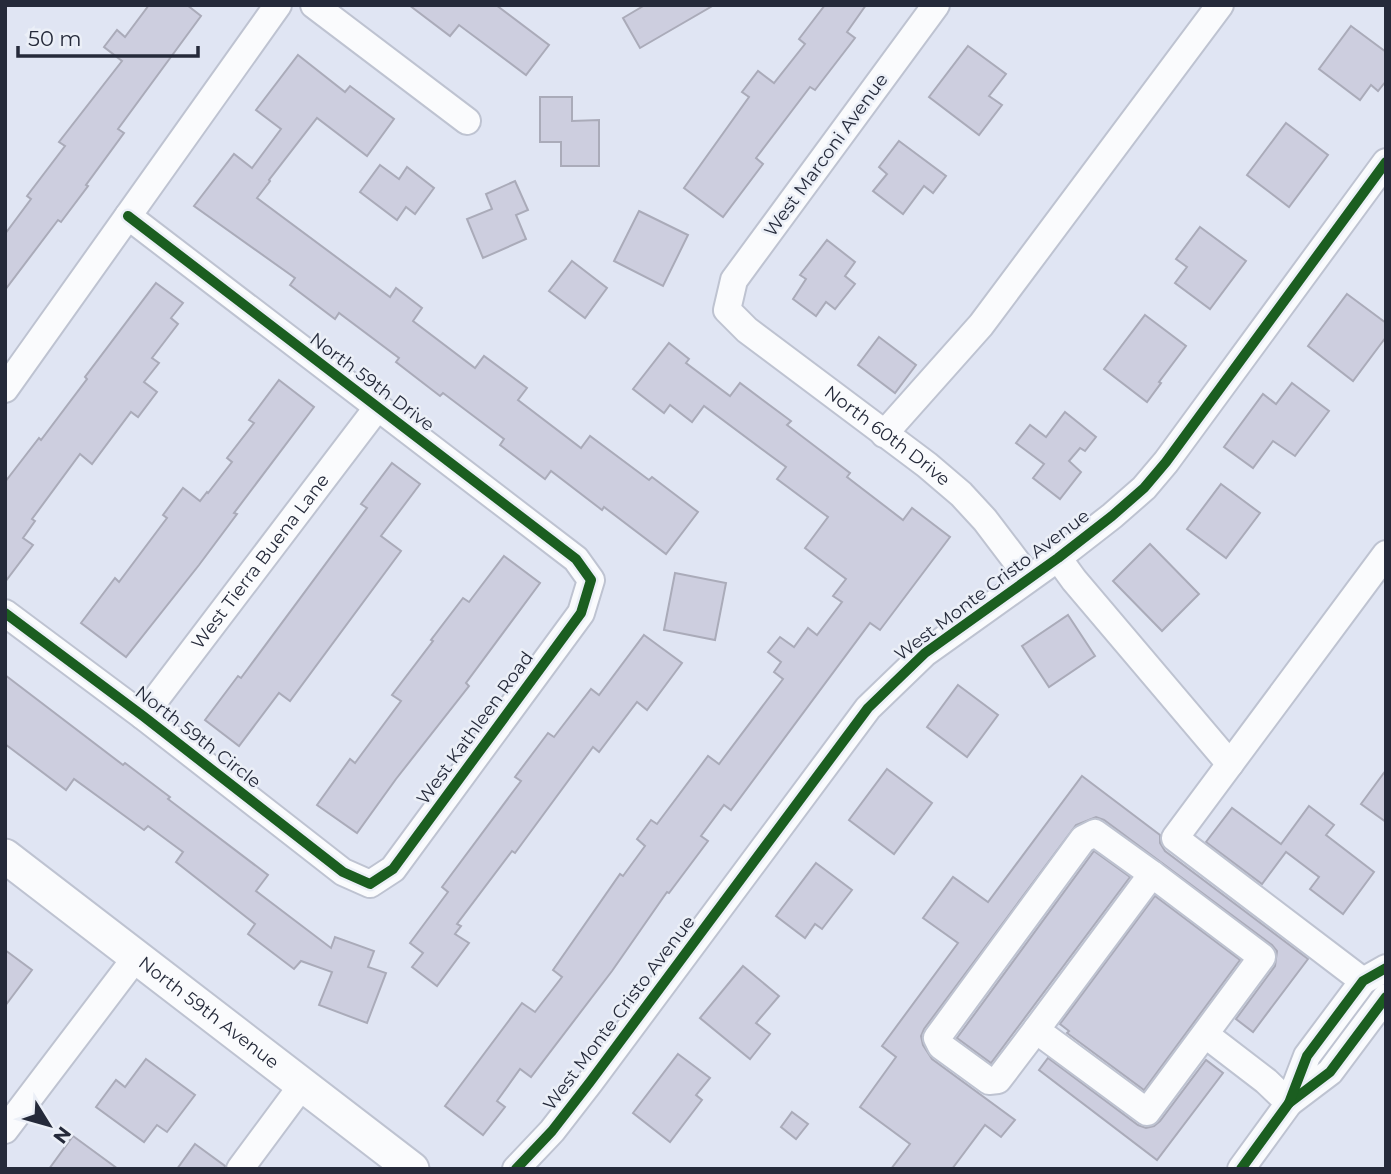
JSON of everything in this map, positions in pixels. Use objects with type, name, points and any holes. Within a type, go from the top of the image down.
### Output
[{"type":"main road","name":"North 59th Avenue","points":[[5,856],[412,1169]]},
{"type":"street","points":[[5,389],[278,5]]},
{"type":"street","points":[[314,5],[467,121]]},
{"type":"street","name":"West Marconi Avenue","points":[[727,310],[734,279],[936,5]]},
{"type":"street","points":[[884,434],[981,325],[1220,5]]},
{"type":"street","name":"West Monte Cristo Avenue","points":[[516,1169],[552,1131],[590,1082],[868,708],[925,653],[1058,558],[1144,488],[1386,162]]},
{"type":"street","name":"North 59th Drive","points":[[128,216],[576,559],[591,580]]},
{"type":"street","name":"North 60th Drive","points":[[727,310],[747,330],[961,494],[1030,578]]},
{"type":"street","name":"West Tierra Buena Lane","points":[[143,716],[377,408]]},
{"type":"street","points":[[1363,981],[1175,838],[1386,554]]},
{"type":"street","points":[[1058,558],[1230,764]]},
{"type":"street","name":"West Kathleen Road","points":[[370,884],[393,869],[581,613],[591,580]]},
{"type":"street","name":"North 59th Circle","points":[[5,613],[344,872],[370,884]]},
{"type":"street","points":[[1036,1030],[1147,1112],[1206,1034],[1262,957],[1152,874],[1095,833],[1083,839],[937,1038],[941,1046],[989,1081],[998,1080],[1152,874]]},
{"type":"street","points":[[5,1130],[137,956]]},
{"type":"street","points":[[1241,1169],[1289,1103],[1307,1056],[1363,981],[1386,968]]},
{"type":"street","points":[[1289,1103],[1331,1072],[1386,997]]},
{"type":"street","points":[[1206,1034],[1266,1081],[1289,1103]]},
{"type":"street","points":[[240,1169],[303,1084]]},
{"type":"building","points":[[149,5],[187,5],[201,16],[118,129],[124,133],[86,185],[88,186],[61,222],[58,220],[5,290],[5,234],[31,199],[27,196],[65,146],[59,142],[122,61],[104,47],[117,30],[125,37]]},
{"type":"building","points":[[409,5],[496,5],[549,45],[526,75],[459,25],[450,36]]},
{"type":"building","points":[[645,5],[714,5],[640,48],[623,18]]},
{"type":"building","points":[[825,5],[866,5],[847,32],[855,38],[815,90],[810,87],[756,158],[763,164],[723,217],[684,188],[749,97],[742,92],[758,71],[774,83],[805,44],[799,39]]},
{"type":"building","points":[[1351,26],[1386,52],[1386,81],[1378,91],[1371,85],[1360,100],[1319,69]]},
{"type":"building","points":[[968,46],[1006,74],[989,96],[1002,105],[979,135],[929,97]]},
{"type":"building","points":[[298,55],[345,92],[350,86],[394,119],[367,156],[317,118],[257,198],[390,297],[396,288],[422,308],[413,321],[475,368],[484,356],[527,388],[518,400],[581,448],[590,436],[649,480],[652,477],[698,512],[666,554],[551,471],[545,479],[500,445],[504,439],[443,393],[440,396],[396,362],[399,358],[339,313],[335,319],[290,285],[295,278],[194,206],[234,154],[252,168],[281,129],[256,110]]},
{"type":"building","points":[[540,97],[572,97],[572,121],[599,120],[599,166],[561,166],[561,142],[540,142]]},
{"type":"building","points":[[1286,123],[1328,155],[1289,207],[1247,175]]},
{"type":"building","points":[[899,141],[946,176],[933,193],[924,186],[903,214],[873,191],[887,174],[879,167]]},
{"type":"building","points":[[380,165],[399,179],[407,167],[434,188],[415,214],[406,207],[397,220],[360,192]]},
{"type":"building","points":[[515,181],[528,210],[516,215],[526,239],[483,258],[467,219],[492,209],[486,194]]},
{"type":"building","points":[[639,211],[688,235],[663,286],[614,261]]},
{"type":"building","points":[[1200,227],[1246,261],[1210,309],[1175,283],[1187,267],[1176,259]]},
{"type":"building","points":[[827,240],[855,262],[845,276],[855,284],[835,309],[826,302],[816,316],[793,299],[806,279],[800,275]]},
{"type":"building","points":[[572,261],[607,288],[585,318],[549,291]]},
{"type":"building","points":[[156,283],[183,303],[171,318],[178,324],[152,358],[159,363],[144,382],[157,392],[138,417],[131,412],[92,464],[80,454],[32,519],[35,521],[23,538],[33,545],[5,582],[5,482],[39,438],[41,440]]},
{"type":"building","points":[[1347,294],[1386,323],[1386,337],[1353,381],[1308,346]]},
{"type":"building","points":[[1145,315],[1186,346],[1147,402],[1104,369]]},
{"type":"building","points":[[879,337],[916,365],[895,393],[858,365]]},
{"type":"building","points":[[669,343],[689,359],[686,363],[730,396],[740,383],[791,421],[787,425],[850,473],[847,477],[903,520],[912,508],[950,537],[880,630],[870,623],[731,810],[724,805],[701,836],[708,841],[669,893],[667,892],[612,971],[531,1077],[520,1069],[497,1101],[505,1107],[483,1135],[445,1106],[522,1003],[535,1012],[562,977],[553,970],[620,874],[623,876],[645,846],[637,839],[651,820],[657,824],[708,756],[719,764],[783,679],[774,672],[781,662],[768,652],[780,637],[794,647],[808,628],[817,635],[842,602],[833,596],[846,579],[805,548],[828,517],[777,479],[786,467],[704,406],[692,422],[670,405],[664,413],[633,389]]},
{"type":"building","points":[[279,380],[314,407],[234,513],[237,514],[199,565],[126,657],[81,623],[115,578],[119,582],[167,518],[163,515],[183,488],[200,501],[208,493],[232,462],[227,458],[254,423],[249,420]]},
{"type":"building","points":[[1292,383],[1329,411],[1295,456],[1273,441],[1253,468],[1224,447],[1263,394],[1276,404]]},
{"type":"building","points":[[1065,412],[1096,437],[1085,451],[1080,448],[1069,461],[1081,472],[1060,499],[1033,478],[1044,464],[1016,443],[1030,425],[1046,437]]},
{"type":"building","points":[[392,463],[420,484],[381,536],[401,551],[290,701],[279,693],[239,746],[205,720],[238,676],[241,678],[367,508],[361,504]]},
{"type":"building","points":[[1221,484],[1260,513],[1226,558],[1187,529]]},
{"type":"building","points":[[1150,544],[1199,594],[1162,631],[1113,581]]},
{"type":"building","points":[[504,556],[540,583],[466,683],[469,686],[357,833],[317,805],[350,759],[355,763],[401,701],[392,695],[433,641],[431,640],[463,598],[469,602]]},
{"type":"building","points":[[675,573],[726,583],[715,640],[664,630]]},
{"type":"building","points":[[1068,615],[1095,656],[1049,687],[1022,646]]},
{"type":"building","points":[[644,635],[682,663],[647,710],[637,702],[599,752],[593,747],[515,853],[512,851],[457,924],[461,926],[455,934],[469,943],[437,986],[412,967],[423,953],[410,943],[448,892],[442,887],[521,781],[515,777],[548,733],[554,737],[591,689],[599,695]]},
{"type":"building","points":[[5,675],[123,765],[125,763],[170,797],[168,799],[268,875],[256,891],[331,948],[335,937],[374,951],[368,967],[386,973],[367,1023],[319,1005],[332,972],[301,961],[294,969],[248,934],[255,924],[176,862],[183,852],[148,826],[144,830],[74,779],[66,790],[5,744]]},
{"type":"building","points":[[958,685],[998,715],[967,757],[927,727]]},
{"type":"building","points":[[887,769],[932,803],[894,854],[849,820]]},
{"type":"building","points":[[1386,770],[1386,822],[1361,804]]},
{"type":"building","points":[[1082,776],[1160,835],[1160,843],[1165,851],[1308,959],[1253,1032],[1236,1019],[1275,966],[1277,951],[1272,945],[1104,820],[1096,817],[1076,825],[921,1036],[932,1059],[1015,1120],[1001,1137],[985,1125],[952,1169],[891,1169],[910,1144],[860,1107],[896,1057],[882,1046],[958,943],[923,918],[953,877],[988,902]]},
{"type":"building","points":[[1309,806],[1334,825],[1326,835],[1374,872],[1343,914],[1310,889],[1319,877],[1286,852],[1262,884],[1206,842],[1232,808],[1281,844]]},
{"type":"building","points":[[1094,851],[1130,877],[991,1063],[957,1038]]},
{"type":"building","points":[[816,863],[852,890],[822,929],[815,924],[805,938],[776,916]]},
{"type":"building","points":[[1155,896],[1240,960],[1144,1090],[1067,1033],[1069,1031],[1060,1024]]},
{"type":"building","points":[[5,950],[32,970],[5,1006]]},
{"type":"building","points":[[743,966],[779,996],[756,1023],[770,1034],[750,1059],[700,1018]]},
{"type":"building","points":[[678,1054],[710,1078],[696,1095],[702,1100],[670,1142],[633,1113]]},
{"type":"building","points":[[1048,1058],[1138,1125],[1146,1128],[1160,1121],[1206,1060],[1223,1073],[1157,1160],[1039,1070]]},
{"type":"building","points":[[146,1059],[195,1095],[167,1132],[157,1125],[144,1142],[96,1107],[116,1080],[125,1087]]},
{"type":"building","points":[[792,1112],[808,1124],[796,1139],[781,1127]]},
{"type":"building","points":[[73,1136],[118,1169],[49,1169]]},
{"type":"building","points":[[195,1144],[225,1166],[224,1169],[177,1169]]},
{"type":"cycle path","points":[[516,1169],[552,1131],[590,1082],[868,708],[925,653],[1058,558],[1144,488],[1166,462],[1386,162]]},
{"type":"cycle path","points":[[5,613],[143,716],[343,872],[370,884],[393,869],[581,613],[591,580],[576,559],[128,216]]},
{"type":"cycle path","points":[[1241,1169],[1289,1103],[1307,1056],[1363,981],[1386,968]]},
{"type":"cycle path","points":[[1289,1103],[1330,1072],[1386,997]]}]
